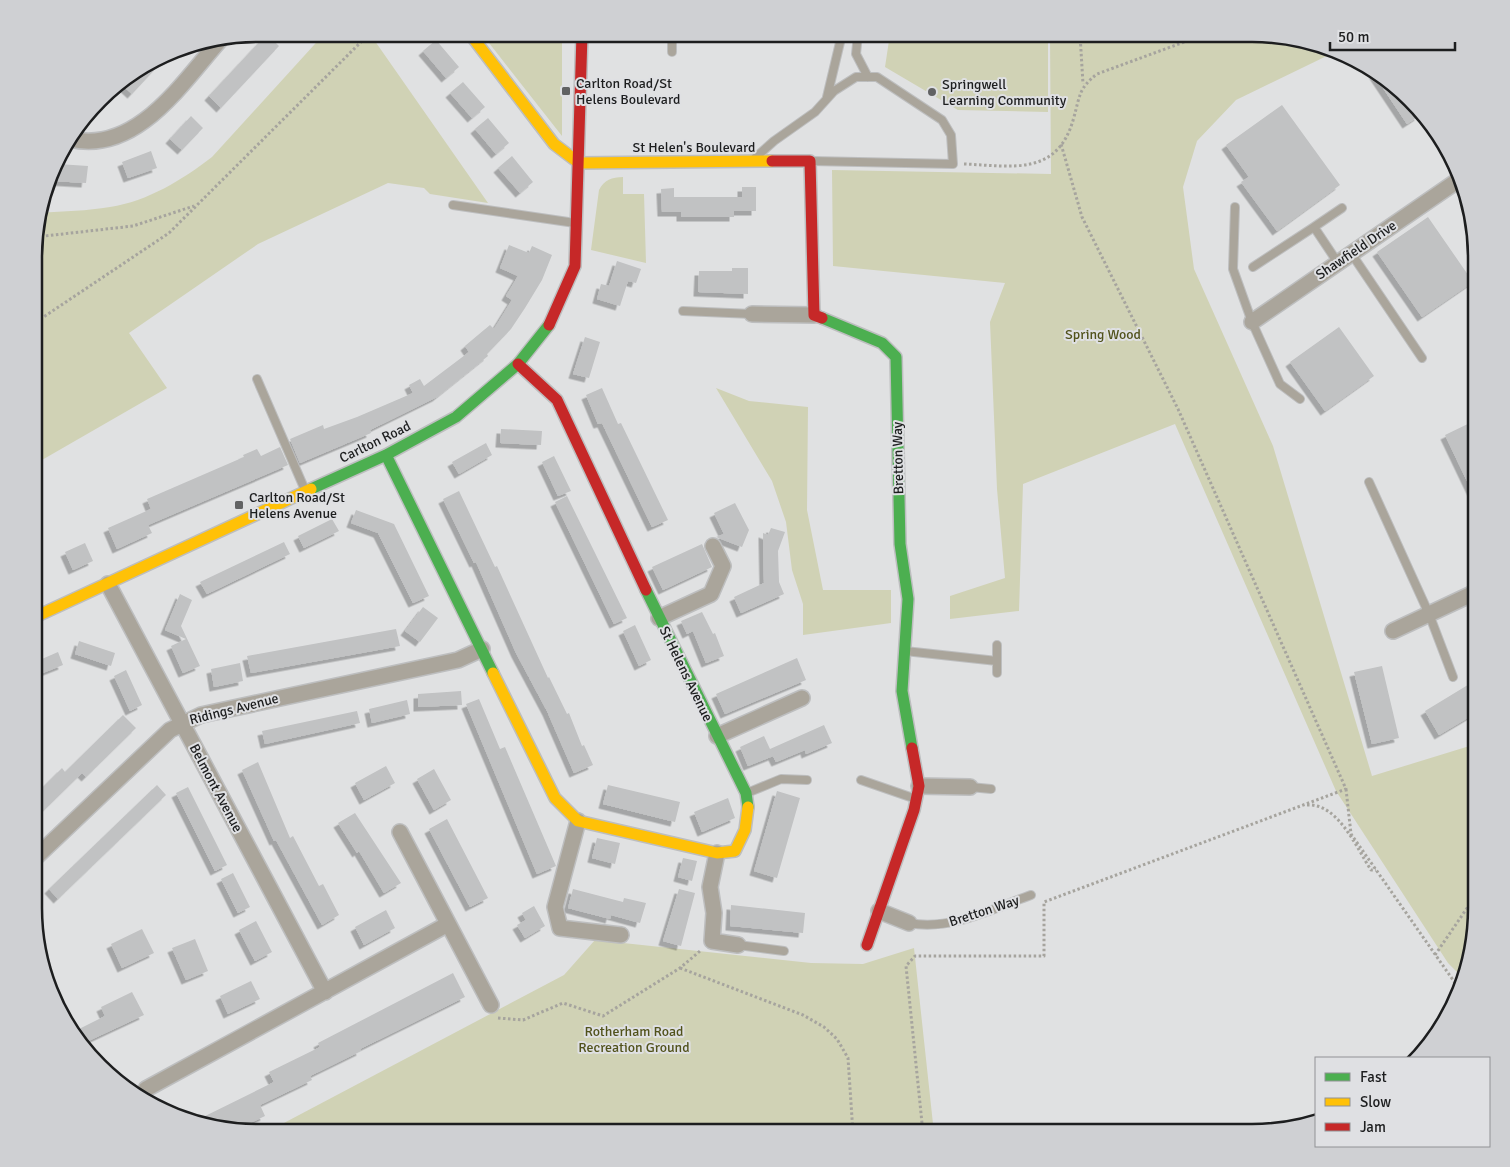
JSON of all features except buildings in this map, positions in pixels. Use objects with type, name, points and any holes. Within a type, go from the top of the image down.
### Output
[{"type":"street","points":[[476,42],[554,144],[579,163]]},
{"type":"street","name":"Carlton Road","points":[[42,614],[386,455],[456,417],[518,364],[552,321],[575,266],[582,42]]},
{"type":"street","points":[[78,141],[113,138],[140,125],[166,101],[213,48]]},
{"type":"street","points":[[810,161],[814,315]]},
{"type":"street","name":"St Helen's Boulevard","points":[[579,163],[810,161]]},
{"type":"street","name":"Shawfield Drive","points":[[1252,322],[1454,183]]},
{"type":"street","name":"Bretton Way","points":[[752,314],[814,315],[882,343],[896,357],[900,544],[908,599],[902,691],[918,792],[867,945]]},
{"type":"street","name":"St Helens Avenue","points":[[518,364],[557,400],[659,618],[746,793],[750,809],[742,839],[735,851],[718,853]]},
{"type":"street","points":[[386,455],[555,798],[578,821],[718,853],[710,887],[714,914],[712,940],[738,945]]},
{"type":"street","points":[[659,618],[711,594],[723,566],[714,546]]},
{"type":"street","name":"Belmont Avenue","points":[[108,584],[325,992]]},
{"type":"street","points":[[1393,631],[1468,596]]},
{"type":"street","name":"Ridings Avenue","points":[[42,851],[170,730],[181,722],[200,715],[458,660],[482,649]]},
{"type":"street","points":[[717,736],[802,698]]},
{"type":"street","points":[[918,792],[970,787]]},
{"type":"street","points":[[578,821],[555,907],[560,928],[621,935]]},
{"type":"street","points":[[400,832],[491,1005]]},
{"type":"street","name":"Bretton Way","points":[[879,912],[909,923]]},
{"type":"street","points":[[146,1089],[448,924]]},
{"type":"lane","points":[[672,42],[672,52]]},
{"type":"lane","points":[[827,99],[840,42]]},
{"type":"lane","points":[[857,42],[856,54],[868,77]]},
{"type":"lane","points":[[752,162],[774,141],[816,112],[834,91],[856,77],[877,77],[942,120],[950,135],[953,164],[810,161]]},
{"type":"lane","points":[[453,205],[577,223]]},
{"type":"lane","points":[[1235,207],[1233,269],[1252,322],[1280,384],[1300,399]]},
{"type":"lane","points":[[1253,267],[1342,208]]},
{"type":"lane","points":[[1314,227],[1338,262]]},
{"type":"lane","points":[[1351,253],[1422,358]]},
{"type":"lane","name":"Bretton Way","points":[[683,311],[752,314]]},
{"type":"lane","points":[[257,379],[306,492]]},
{"type":"lane","points":[[1369,482],[1429,614],[1453,677]]},
{"type":"lane","points":[[997,646],[997,673]]},
{"type":"lane","points":[[905,651],[997,661]]},
{"type":"lane","points":[[746,793],[781,779],[807,780]]},
{"type":"lane","points":[[861,780],[918,792]]},
{"type":"lane","points":[[970,787],[991,789]]},
{"type":"lane","name":"Bretton Way","points":[[909,923],[922,925],[954,922],[1031,895]]},
{"type":"lane","points":[[738,945],[784,951]]},
{"type":"path","points":[[42,318],[170,233],[361,42]]},
{"type":"path","points":[[953,164],[1027,166],[1054,155],[1071,129],[1083,85],[1080,42]]},
{"type":"path","points":[[1083,85],[1097,74],[1184,42]]},
{"type":"path","points":[[1060,144],[1082,217],[1178,409],[1346,789],[1351,834],[1454,982]]},
{"type":"path","points":[[44,236],[133,226],[196,205]]},
{"type":"path","points":[[922,1124],[906,966],[910,959],[915,956],[1044,956],[1044,902],[1346,789]]},
{"type":"path","points":[[1304,806],[1322,806],[1333,814],[1371,870],[1376,870]]},
{"type":"path","points":[[1435,955],[1468,907]]},
{"type":"path","points":[[491,1005],[495,1017],[523,1020],[563,1003],[603,1016],[680,968],[712,940]]},
{"type":"path","points":[[680,968],[803,1015],[824,1027],[837,1039],[848,1058],[852,1124]]},
{"type":"green space","points":[[317,42],[376,42],[488,203],[430,194],[424,188],[388,183],[258,244],[129,333],[167,388],[42,460],[42,259],[44,231],[48,212],[110,207],[138,200],[189,174],[212,157]]},
{"type":"green space","points":[[488,42],[562,42],[562,136]]},
{"type":"green space","points":[[889,42],[1048,42],[1048,112],[958,110],[885,67]]},
{"type":"green space","name":"Spring Wood","points":[[1050,42],[1251,42],[1279,44],[1326,56],[1236,100],[1197,141],[1183,187],[1194,269],[1273,446],[1372,776],[1468,746],[1468,908],[1466,936],[1458,973],[1448,963],[1336,791],[1175,424],[1023,484],[1019,611],[950,619],[950,596],[1005,578],[997,489],[990,322],[1005,283],[833,266],[832,170],[1051,174]]},
{"type":"green space","points":[[623,177],[623,194],[644,194],[646,263],[591,250],[599,190],[609,180]]},
{"type":"green space","points":[[716,388],[749,401],[808,407],[807,510],[823,590],[891,590],[891,623],[803,635],[803,604],[792,570],[786,522],[772,481]]},
{"type":"green space","name":"Rotherham Road Recreation Ground","points":[[595,940],[811,963],[863,964],[914,948],[933,1124],[282,1124],[564,975]]},
{"type":"traffic: fast","points":[[822,318],[882,343],[896,357],[900,544],[908,599],[902,691],[912,748]]},
{"type":"traffic: fast","points":[[311,489],[386,455],[456,417],[518,364],[549,325]]},
{"type":"traffic: fast","points":[[386,455],[493,673]]},
{"type":"traffic: fast","points":[[646,590],[746,793],[748,807]]},
{"type":"traffic: slow","points":[[476,42],[554,144],[579,163],[772,161]]},
{"type":"traffic: slow","points":[[42,614],[311,489]]},
{"type":"traffic: slow","points":[[493,673],[555,798],[578,821],[717,853],[735,851],[745,830],[748,807]]},
{"type":"traffic: jam","points":[[549,325],[575,266],[582,42]]},
{"type":"traffic: jam","points":[[772,161],[810,161],[814,315],[822,318]]},
{"type":"traffic: jam","points":[[518,364],[557,400],[646,590]]},
{"type":"traffic: jam","points":[[867,945],[914,810],[919,786],[912,748]]},
{"type":"place","name":"Carlton Road/St Helens Boulevard","points":[[566,91]]},
{"type":"place","name":"Springwell Learning Community","points":[[932,92]]},
{"type":"place","name":"Carlton Road/St Helens Avenue","points":[[239,505]]}]
